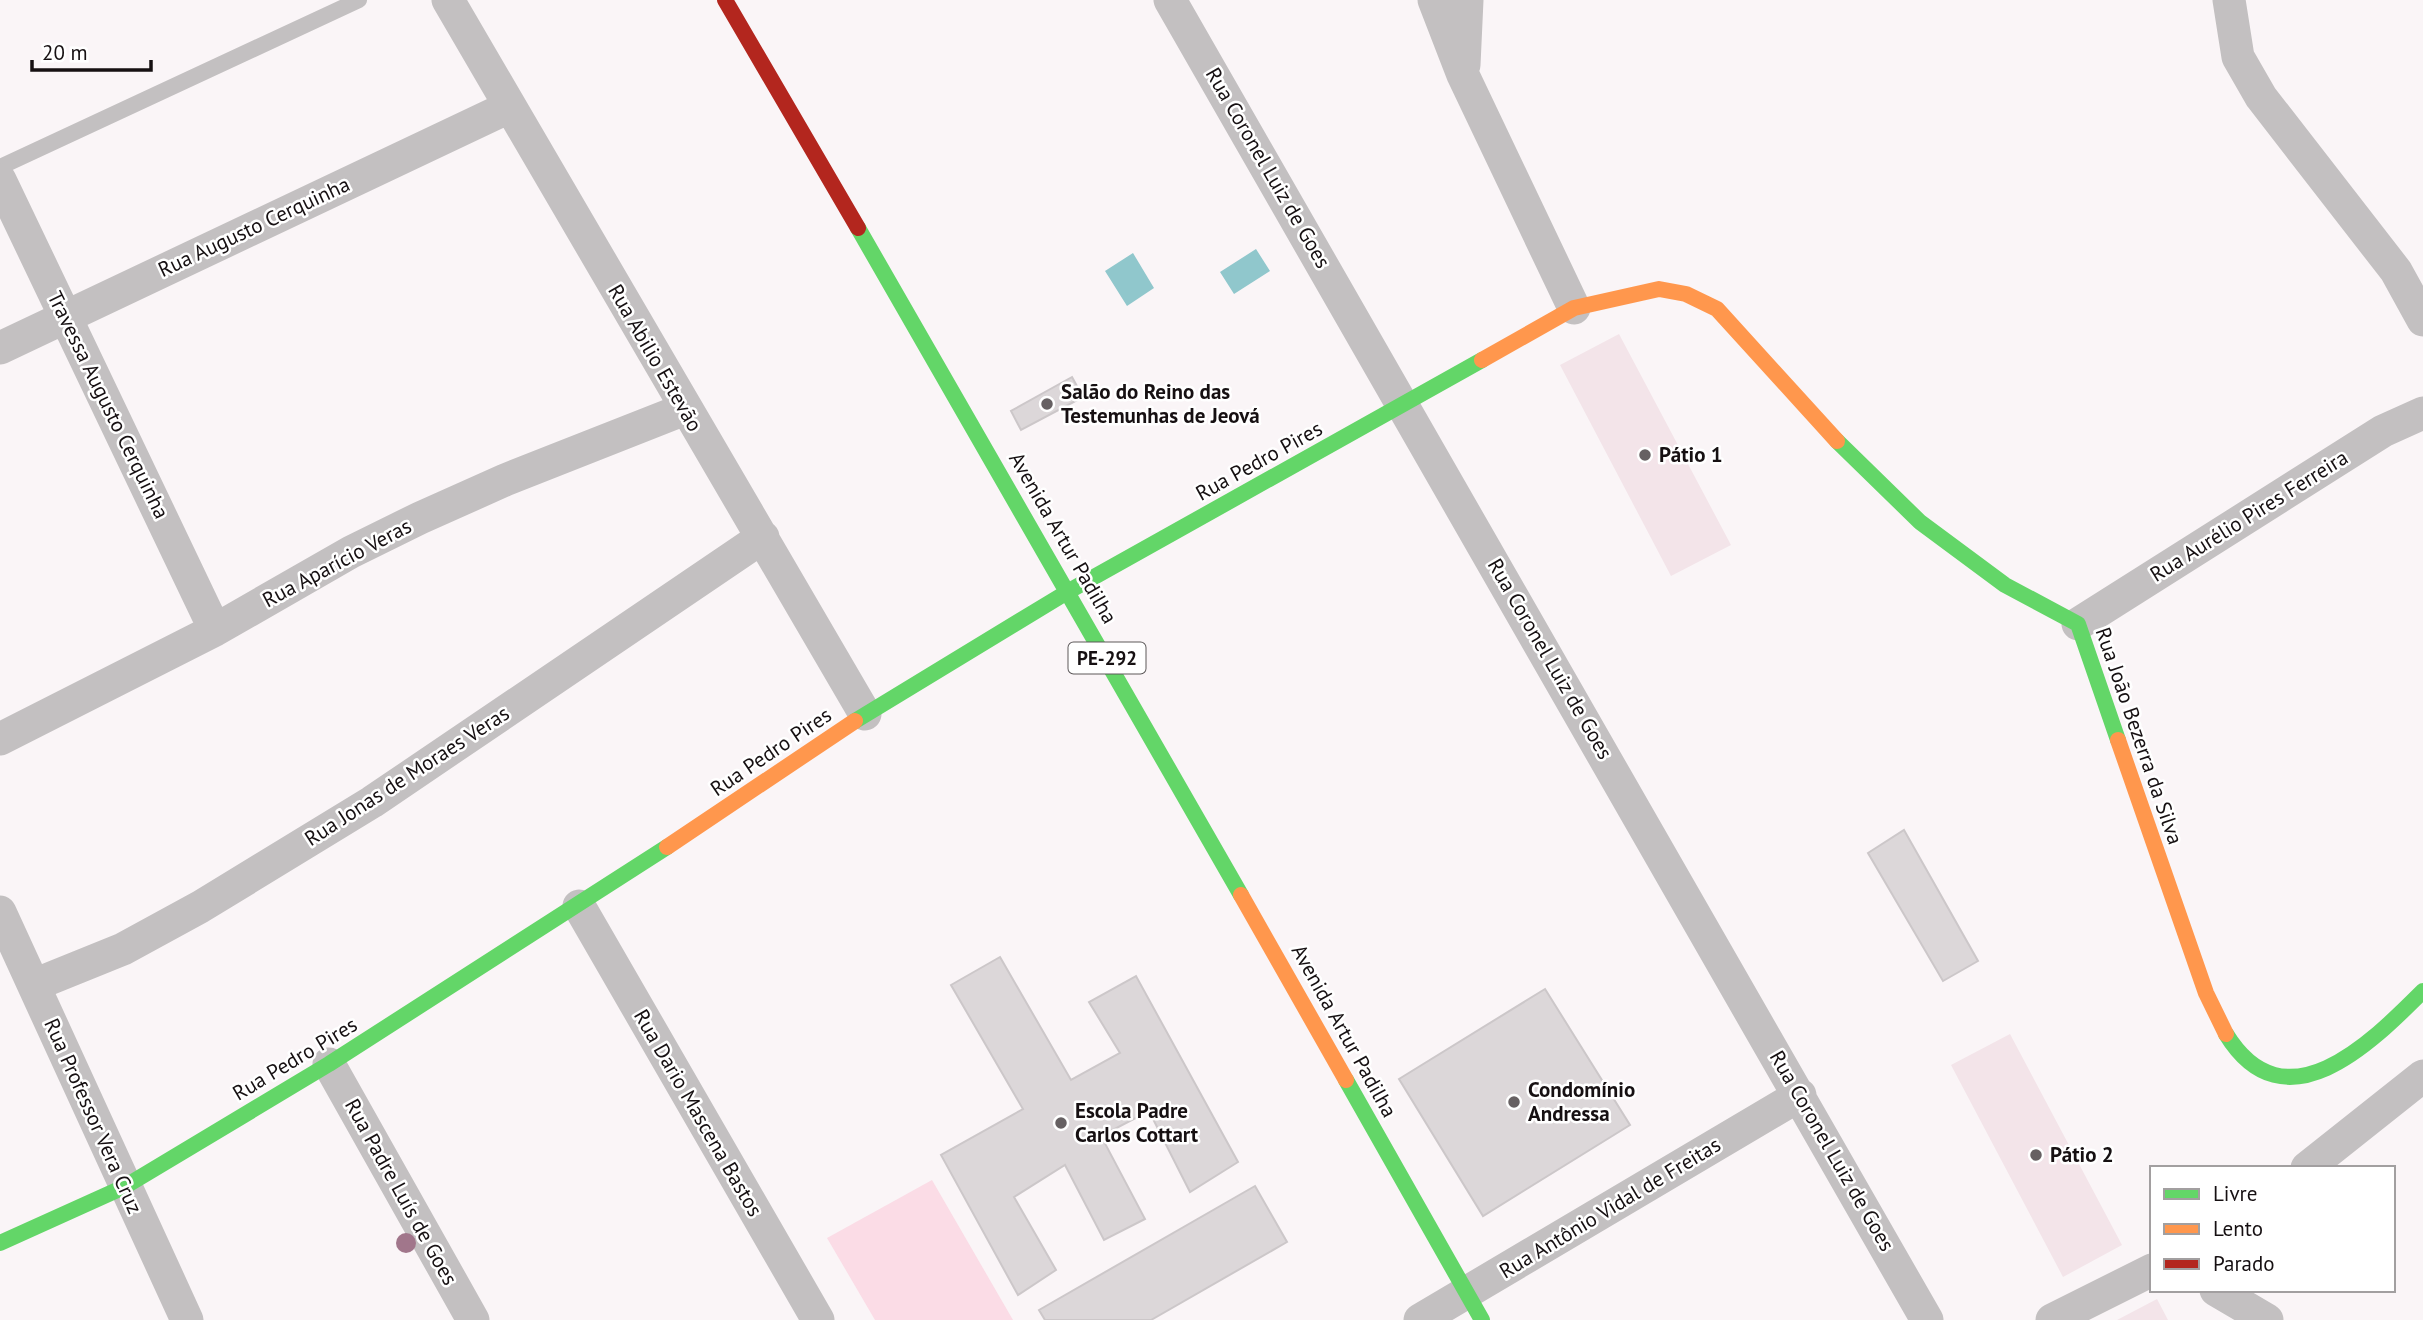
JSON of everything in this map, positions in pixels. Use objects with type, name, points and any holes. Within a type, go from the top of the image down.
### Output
[{"type":"street","name":"Rua Abilio Estevão","points":[[448,0],[865,714]]},
{"type":"street","name":"Avenida Artur Padilha","points":[[725,0],[1069,591],[1474,1306]]},
{"type":"street","name":"Rua Coronel Luiz de Goes","points":[[1170,0],[1927,1320]]},
{"type":"street","points":[[1434,0],[1463,75],[1574,308]]},
{"type":"street","points":[[1463,75],[1467,0]]},
{"type":"street","points":[[2229,0],[2238,57],[2261,97],[2396,271],[2423,320]]},
{"type":"street","name":"Rua Augusto Cerquinha","points":[[0,348],[509,107]]},
{"type":"street","name":"Travessa Augusto Cerquinha","points":[[0,180],[215,630]]},
{"type":"street","name":"Rua Pedro Pires","points":[[0,1243],[124,1187],[329,1064],[579,906],[865,714],[1069,591],[1574,308],[1659,289],[1686,294],[1728,317]]},
{"type":"street","name":"Rua João Bezerra da Silva","points":[[1728,317],[1784,385],[1856,461],[1920,522],[2005,585],[2078,624],[2206,993],[2229,1039],[2253,1065],[2277,1074],[2308,1076],[2336,1067],[2363,1049],[2423,992]]},
{"type":"street","name":"Rua Aparício Veras","points":[[0,738],[215,630],[351,552],[420,518],[505,480],[685,409]]},
{"type":"street","name":"Rua Aurélio Pires Ferreira","points":[[2078,624],[2383,431],[2423,413]]},
{"type":"street","name":"Rua Jonas de Moraes Veras","points":[[34,985],[123,948],[200,907],[326,830],[763,537]]},
{"type":"street","name":"Rua Dario Mascena Bastos","points":[[579,906],[817,1320]]},
{"type":"street","name":"Rua Professor Vera Cruz","points":[[0,912],[187,1320]]},
{"type":"street","name":"Rua Padre Luís de Goes","points":[[329,1064],[472,1320]]},
{"type":"street","points":[[2310,1166],[2423,1076]]},
{"type":"street","name":"Rua Antônio Vidal de Freitas","points":[[1420,1320],[1474,1306],[1800,1095]]},
{"type":"street","points":[[2052,1320],[2150,1269]]},
{"type":"street","points":[[2219,1292],[2267,1320]]},
{"type":"lane","points":[[0,167],[359,0]]},
{"type":"shaded area","name":"Pátio 1","points":[[1619,334],[1731,545],[1671,576],[1560,365]]},
{"type":"shaded area","name":"Pátio 2","points":[[2010,1034],[2122,1245],[2063,1277],[1951,1065]]},
{"type":"shaded area","points":[[932,1180],[1013,1320],[875,1320],[827,1238]]},
{"type":"shaded area","points":[[2157,1299],[2168,1320],[2117,1320]]},
{"type":"water","points":[[1256,249],[1270,271],[1234,294],[1220,272]]},
{"type":"water","points":[[1133,253],[1154,288],[1127,306],[1105,271]]},
{"type":"building","name":"Salão do Reino das Testemunhas de Jeová","points":[[1072,377],[1083,397],[1021,430],[1011,411]]},
{"type":"building","points":[[1904,830],[1978,961],[1943,981],[1868,853]]},
{"type":"building","name":"Escola Padre Carlos Cottart","points":[[1000,957],[1071,1080],[1120,1053],[1089,1002],[1136,976],[1238,1162],[1190,1192],[1149,1111],[1101,1136],[1145,1219],[1104,1240],[1065,1165],[1014,1197],[1056,1270],[1018,1295],[941,1155],[1023,1109],[951,985]]},
{"type":"building","name":"Condomínio Andressa","points":[[1545,989],[1630,1125],[1483,1216],[1399,1079]]},
{"type":"building","points":[[1255,1186],[1287,1242],[1151,1320],[1045,1320],[1039,1310]]},
{"type":"traffic: fast","points":[[858,228],[1241,895]]},
{"type":"traffic: fast","points":[[855,721],[1069,591],[1482,360]]},
{"type":"traffic: fast","points":[[1837,441],[1920,522],[2005,585],[2078,624],[2118,740]]},
{"type":"traffic: fast","points":[[0,1243],[124,1187],[329,1064],[667,847]]},
{"type":"traffic: fast","points":[[2226,1034],[2249,1062],[2274,1075],[2301,1076],[2328,1068],[2354,1052],[2379,1033],[2423,991]]},
{"type":"traffic: fast","points":[[1346,1080],[1482,1320]]},
{"type":"traffic: slow","points":[[1482,360],[1574,308],[1659,289],[1686,294],[1717,309],[1837,441]]},
{"type":"traffic: slow","points":[[667,847],[855,721]]},
{"type":"traffic: slow","points":[[2118,740],[2206,993],[2226,1034]]},
{"type":"traffic: slow","points":[[1241,895],[1346,1080]]},
{"type":"traffic: jam","points":[[725,0],[858,228]]},
{"type":"place","name":"Salão do Reino das Testemunhas de Jeová","points":[[1047,404]]},
{"type":"place","name":"Pátio 1","points":[[1645,455]]},
{"type":"place","name":"Condomínio Andressa","points":[[1514,1102]]},
{"type":"place","name":"Escola Padre Carlos Cottart","points":[[1061,1123]]},
{"type":"place","name":"Pátio 2","points":[[2036,1155]]}]
